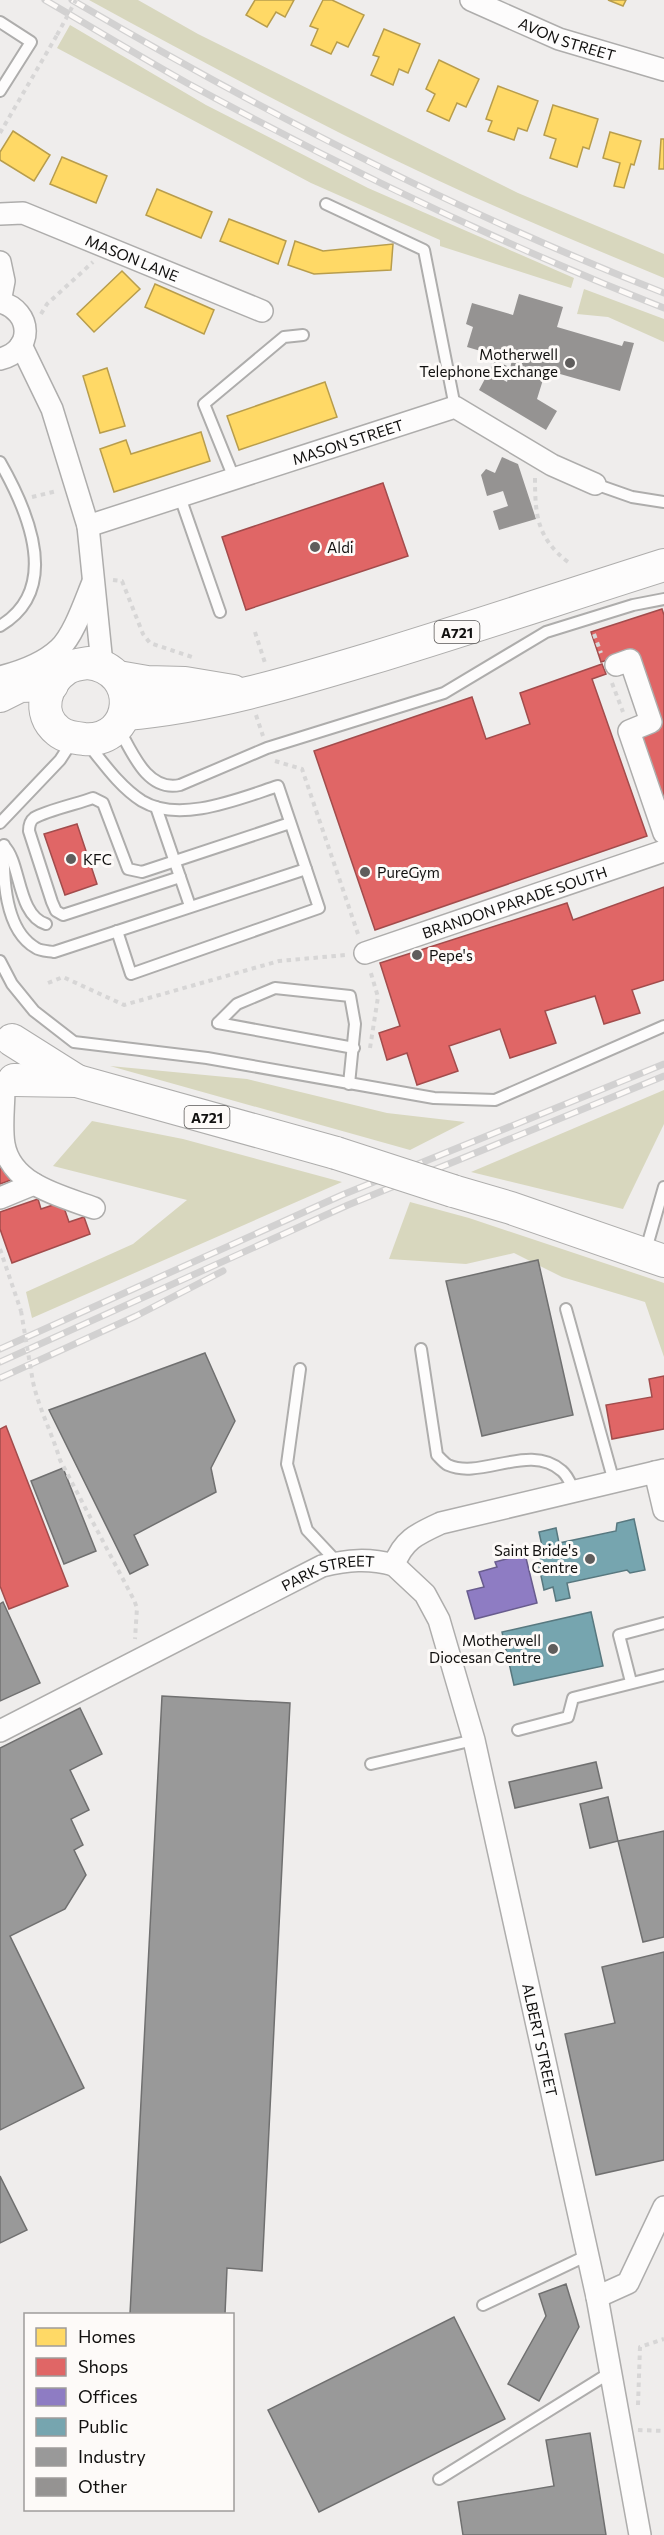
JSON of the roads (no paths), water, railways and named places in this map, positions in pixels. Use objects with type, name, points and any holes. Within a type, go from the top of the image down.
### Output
[{"type":"main road","name":"A721","points":[[79,739],[93,740],[122,720],[281,685],[444,636],[664,565]]},
{"type":"main road","name":"A721","points":[[48,700],[67,668],[88,663],[147,682],[185,683],[249,693]]},
{"type":"main road","points":[[110,671],[127,696],[122,720]]},
{"type":"main road","points":[[0,696],[20,686],[48,700]]},
{"type":"main road","points":[[0,704],[48,700]]},
{"type":"main road","points":[[48,700],[51,725],[60,733],[79,739]]},
{"type":"main road","name":"A721","points":[[6,1036],[77,1081],[336,1153],[658,1255]]},
{"type":"main road","name":"A721","points":[[6,1036],[19,1050],[21,1061],[6,1086]]},
{"type":"main road","name":"A721","points":[[6,1086],[77,1081]]},
{"type":"street","name":"AVON STREET","points":[[471,0],[560,39],[664,70]]},
{"type":"street","name":"MASON LANE","points":[[0,214],[23,213],[262,311]]},
{"type":"street","points":[[0,262],[4,281],[0,302],[17,310],[22,318],[25,336],[15,352],[0,359]]},
{"type":"street","points":[[21,345],[52,409],[88,526],[94,579],[110,671]]},
{"type":"street","points":[[454,407],[535,455],[595,484]]},
{"type":"street","name":"MASON STREET","points":[[88,526],[454,407]]},
{"type":"street","points":[[0,678],[25,670],[60,649],[77,620],[94,579]]},
{"type":"street","points":[[614,672],[630,660],[651,722],[629,731],[664,833]]},
{"type":"street","name":"BRANDON PARADE SOUTH","points":[[365,953],[664,851]]},
{"type":"street","points":[[6,1086],[4,1145],[11,1161],[26,1179],[44,1190],[94,1208]]},
{"type":"street","points":[[0,1198],[34,1184]]},
{"type":"street","points":[[660,1471],[664,1510]]},
{"type":"street","name":"PARK STREET","points":[[0,1731],[322,1566],[348,1560],[374,1559],[394,1565],[400,1549],[418,1533],[441,1523],[660,1471]]},
{"type":"street","name":"ALBERT STREET","points":[[394,1565],[425,1594],[439,1620],[474,1740],[597,2297],[640,2535]]},
{"type":"street","points":[[597,2297],[628,2283],[664,2207]]},
{"type":"lane","points":[[0,22],[31,42],[0,91]]},
{"type":"lane","points":[[326,204],[424,250],[454,407]]},
{"type":"lane","points":[[234,478],[204,404],[284,337],[303,335]]},
{"type":"lane","points":[[0,462],[19,500],[34,551],[34,580],[30,596],[21,609],[0,626]]},
{"type":"lane","points":[[595,484],[632,497],[664,502]]},
{"type":"lane","points":[[180,497],[220,612]]},
{"type":"lane","points":[[122,720],[146,773],[160,784],[170,787],[180,785],[267,748],[444,693],[546,632],[633,605],[664,598]]},
{"type":"lane","points":[[0,823],[79,739],[113,776],[143,802],[156,807],[182,810],[217,806],[278,786],[320,908],[131,974],[117,931]]},
{"type":"lane","points":[[180,877],[63,915],[60,914],[52,902],[29,831],[30,825],[34,818],[93,798],[103,803],[128,869],[142,873],[290,823]]},
{"type":"lane","points":[[156,807],[190,906]]},
{"type":"lane","points":[[2,842],[3,879],[14,921],[24,939],[37,949],[54,952],[306,869]]},
{"type":"lane","points":[[2,842],[9,851],[17,883],[30,911],[38,922],[46,924]]},
{"type":"lane","points":[[0,961],[12,984],[34,1011],[74,1042],[207,1058],[434,1098],[495,1100],[664,1026]]},
{"type":"lane","points":[[354,1048],[218,1023],[237,1004],[275,988],[350,996],[355,1024],[354,1085]]},
{"type":"lane","points":[[658,1255],[664,1187]]},
{"type":"lane","points":[[566,1309],[614,1482]]},
{"type":"lane","points":[[421,1349],[437,1455],[447,1464],[461,1467],[536,1459],[564,1472],[574,1491]]},
{"type":"lane","points":[[300,1369],[287,1464],[306,1530],[337,1562]]},
{"type":"lane","points":[[631,1682],[619,1635],[664,1623]]},
{"type":"lane","points":[[518,1730],[568,1717],[573,1698],[664,1675]]},
{"type":"lane","points":[[371,1764],[474,1740]]},
{"type":"lane","points":[[483,2305],[588,2255]]},
{"type":"lane","points":[[439,2479],[611,2372]]},
{"type":"railway","points":[[45,0],[187,83],[304,145],[482,231],[664,308]]},
{"type":"railway","points":[[72,0],[215,81],[362,158],[512,229],[664,293]]},
{"type":"railway","points":[[0,1349],[342,1195],[664,1064]]},
{"type":"railway","points":[[0,1362],[348,1205],[664,1076]]},
{"type":"railway","points":[[0,1378],[136,1316],[223,1271]]},
{"type":"place","name":"Motherwell Telephone Exchange","points":[[570,363]]},
{"type":"place","name":"Aldi","points":[[315,547]]},
{"type":"place","name":"KFC","points":[[71,859]]},
{"type":"place","name":"PureGym","points":[[365,872]]},
{"type":"place","name":"Pepe's","points":[[417,955]]},
{"type":"place","name":"Saint Bride's Centre","points":[[590,1559]]},
{"type":"place","name":"Motherwell Diocesan Centre","points":[[553,1649]]}]
